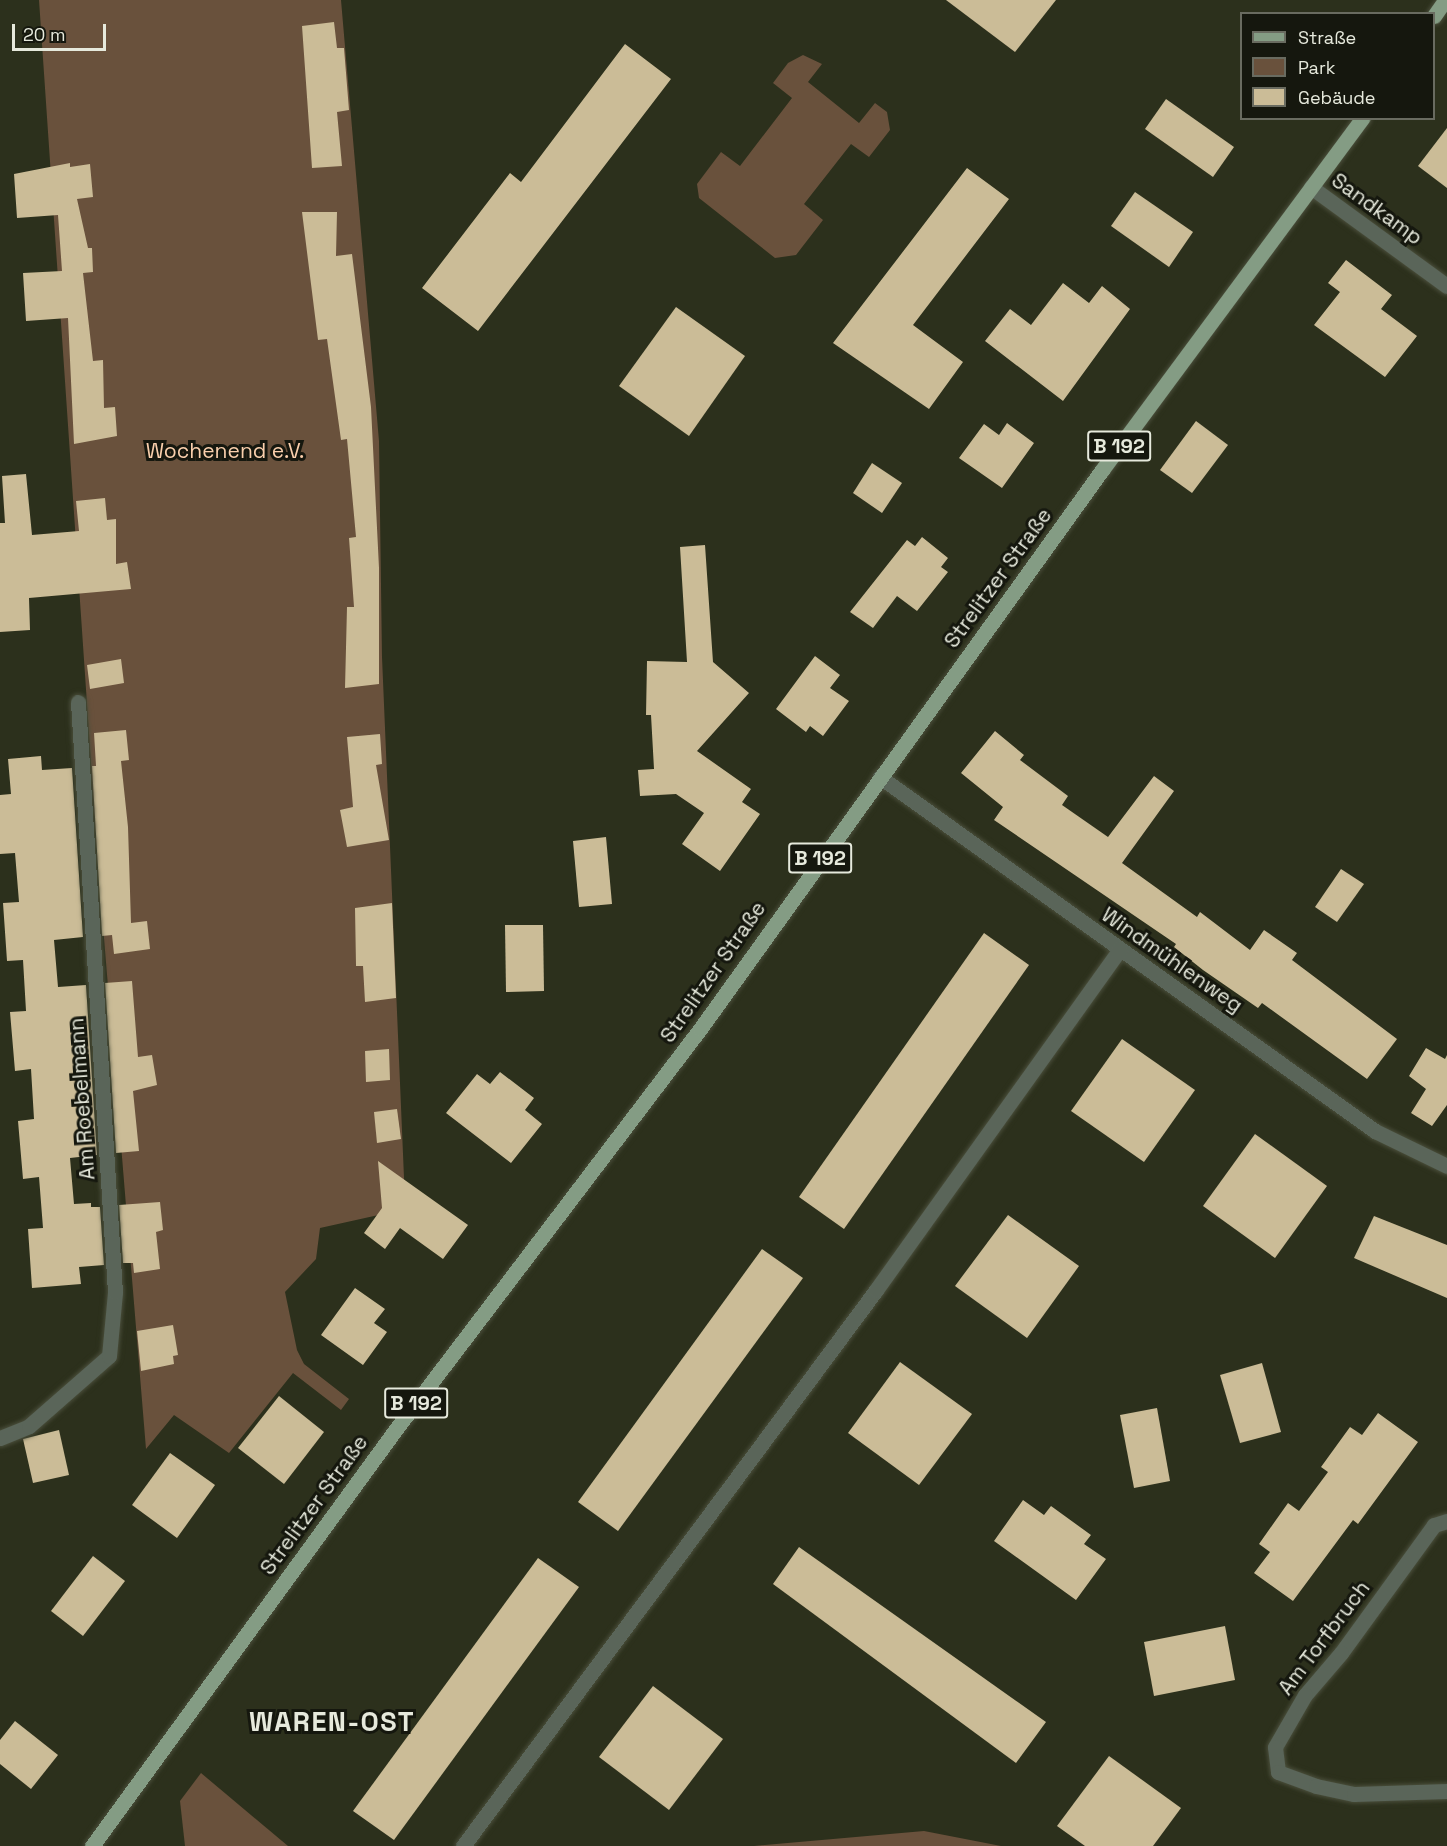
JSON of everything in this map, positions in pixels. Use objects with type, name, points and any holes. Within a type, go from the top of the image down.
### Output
[{"type":"main road","points":[[1435,15],[1445,0]]},
{"type":"main road","name":"Strelitzer Straße","points":[[92,1846],[393,1433],[700,1029],[880,777],[1361,120]]},
{"type":"street","name":"Sandkamp","points":[[1311,187],[1447,286]]},
{"type":"street","name":"Am Roebelmann","points":[[0,1438],[29,1426],[109,1356],[115,1292],[78,702]]},
{"type":"street","name":"Windmühlenweg","points":[[880,777],[1375,1131],[1447,1166]]},
{"type":"street","points":[[463,1846],[876,1290],[1120,949]]},
{"type":"street","name":"Am Torfbruch","points":[[1447,1521],[1434,1525],[1341,1653],[1305,1695],[1275,1747],[1278,1772],[1316,1786],[1354,1794],[1447,1791]]},
{"type":"green space","name":"Wochenend e.V.","points":[[39,0],[341,0],[379,441],[382,657],[405,1201],[392,1212],[320,1228],[316,1259],[285,1292],[297,1350],[304,1364],[349,1399],[341,1410],[293,1373],[229,1453],[174,1415],[146,1449],[98,865]]},
{"type":"green space","points":[[803,55],[822,64],[808,82],[859,123],[875,103],[887,112],[890,130],[869,157],[851,144],[804,204],[823,220],[796,255],[775,258],[699,198],[697,184],[721,152],[740,166],[792,98],[773,83],[788,63]]},
{"type":"green space","points":[[201,1773],[288,1846],[185,1846],[180,1801]]},
{"type":"green space","points":[[924,1831],[1001,1846],[754,1846]]},
{"type":"building","points":[[946,0],[1056,0],[1015,52]]},
{"type":"building","points":[[334,22],[337,48],[344,48],[349,110],[337,112],[342,166],[312,168],[302,26]]},
{"type":"building","points":[[625,44],[671,79],[478,331],[422,288],[510,173],[521,182]]},
{"type":"building","points":[[1166,99],[1234,147],[1213,177],[1145,129]]},
{"type":"building","points":[[1447,128],[1447,188],[1418,166]]},
{"type":"building","points":[[70,163],[70,167],[90,164],[93,197],[77,199],[88,248],[92,248],[93,272],[83,273],[93,361],[103,360],[104,408],[115,407],[117,436],[74,444],[68,318],[26,321],[23,273],[62,271],[58,215],[17,218],[14,174]]},
{"type":"building","points":[[967,168],[1009,199],[913,325],[963,362],[929,409],[833,343]]},
{"type":"building","points":[[1135,192],[1193,232],[1169,267],[1111,226]]},
{"type":"building","points":[[302,212],[337,212],[336,256],[352,254],[371,407],[379,568],[379,684],[345,688],[347,607],[354,607],[349,538],[356,537],[347,439],[341,440],[327,339],[318,340]]},
{"type":"building","points":[[1346,260],[1392,295],[1381,309],[1417,336],[1385,377],[1314,325],[1340,292],[1328,283]]},
{"type":"building","points":[[1063,283],[1089,303],[1102,286],[1130,309],[1063,401],[985,341],[1010,309],[1031,325]]},
{"type":"building","points":[[676,307],[745,356],[689,436],[619,386]]},
{"type":"building","points":[[1196,421],[1228,445],[1192,493],[1160,470]]},
{"type":"building","points":[[1007,423],[1034,443],[1002,488],[959,458],[984,424],[999,435]]},
{"type":"building","points":[[872,463],[902,483],[882,513],[853,493]]},
{"type":"building","points":[[26,474],[32,535],[79,531],[76,501],[105,498],[107,520],[116,519],[116,564],[127,562],[131,589],[29,598],[30,630],[0,632],[0,523],[5,523],[2,476]]},
{"type":"building","points":[[922,537],[948,558],[941,567],[948,572],[917,611],[897,596],[873,628],[850,612],[907,540],[915,546]]},
{"type":"building","points":[[705,545],[713,662],[749,693],[697,751],[751,789],[742,802],[760,814],[720,871],[682,844],[704,813],[676,794],[640,796],[638,770],[654,769],[651,715],[646,715],[647,661],[687,662],[680,547]]},
{"type":"building","points":[[815,656],[840,675],[830,688],[849,701],[823,736],[810,726],[806,732],[776,709]]},
{"type":"building","points":[[121,659],[124,683],[90,689],[87,665]]},
{"type":"building","points":[[126,730],[129,760],[121,761],[128,827],[131,923],[147,921],[150,949],[114,954],[112,935],[102,936],[92,766],[96,766],[94,733]]},
{"type":"building","points":[[995,731],[1024,755],[1020,760],[1068,796],[1062,805],[1108,837],[1154,776],[1174,791],[1122,863],[1197,917],[1200,912],[1250,950],[1264,930],[1297,953],[1292,960],[1397,1039],[1367,1079],[1262,1003],[1258,1008],[1203,970],[1174,947],[1176,944],[994,820],[1003,807],[961,773]]},
{"type":"building","points":[[380,734],[382,764],[376,765],[389,840],[347,847],[340,810],[353,807],[347,737]]},
{"type":"building","points":[[41,756],[42,770],[72,768],[83,937],[54,940],[58,987],[86,985],[97,1155],[70,1158],[74,1204],[91,1203],[91,1207],[100,1207],[104,1265],[79,1267],[81,1284],[32,1288],[28,1229],[43,1228],[39,1177],[23,1179],[18,1121],[34,1119],[31,1069],[15,1071],[10,1012],[26,1011],[23,960],[7,961],[3,903],[19,902],[15,853],[0,854],[0,795],[11,794],[8,759]]},
{"type":"building","points":[[606,837],[612,904],[579,907],[573,841]]},
{"type":"building","points":[[1341,869],[1364,884],[1337,922],[1315,907]]},
{"type":"building","points":[[392,903],[396,998],[365,1002],[363,966],[356,966],[355,908]]},
{"type":"building","points":[[505,925],[543,925],[544,991],[506,992]]},
{"type":"building","points":[[984,933],[1029,965],[844,1229],[799,1197]]},
{"type":"building","points":[[132,981],[138,1057],[152,1055],[157,1085],[133,1091],[139,1151],[116,1153],[105,983]]},
{"type":"building","points":[[1122,1039],[1195,1090],[1144,1162],[1071,1111]]},
{"type":"building","points":[[1426,1048],[1445,1059],[1447,1055],[1447,1105],[1432,1126],[1411,1113],[1426,1089],[1409,1076]]},
{"type":"building","points":[[389,1049],[390,1080],[366,1082],[365,1051]]},
{"type":"building","points":[[500,1072],[534,1098],[525,1110],[542,1124],[511,1163],[446,1113],[477,1074],[490,1084]]},
{"type":"building","points":[[397,1109],[401,1139],[377,1143],[374,1112]]},
{"type":"building","points":[[1255,1134],[1327,1186],[1275,1258],[1203,1206]]},
{"type":"building","points":[[378,1161],[468,1225],[443,1259],[400,1228],[385,1249],[364,1233],[382,1208]]},
{"type":"building","points":[[160,1202],[163,1230],[156,1232],[160,1269],[134,1273],[133,1263],[123,1263],[119,1205]]},
{"type":"building","points":[[1008,1215],[1079,1266],[1027,1338],[955,1286]]},
{"type":"building","points":[[1374,1216],[1447,1245],[1447,1298],[1354,1258]]},
{"type":"building","points":[[762,1249],[803,1278],[618,1531],[578,1502]]},
{"type":"building","points":[[355,1288],[385,1309],[374,1323],[387,1332],[363,1365],[321,1335]]},
{"type":"building","points":[[173,1325],[178,1355],[173,1356],[174,1364],[141,1371],[137,1331]]},
{"type":"building","points":[[900,1362],[972,1414],[919,1485],[848,1433]]},
{"type":"building","points":[[1262,1363],[1281,1432],[1240,1443],[1220,1375]]},
{"type":"building","points":[[279,1396],[324,1432],[284,1484],[238,1448]]},
{"type":"building","points":[[1157,1408],[1170,1481],[1134,1488],[1120,1415]]},
{"type":"building","points":[[1378,1413],[1418,1442],[1358,1524],[1353,1520],[1293,1601],[1254,1573],[1270,1552],[1259,1544],[1288,1503],[1299,1511],[1328,1472],[1321,1467],[1350,1427],[1362,1435]]},
{"type":"building","points":[[59,1430],[69,1475],[33,1483],[23,1439]]},
{"type":"building","points":[[170,1453],[215,1485],[177,1538],[132,1505]]},
{"type":"building","points":[[1023,1500],[1044,1515],[1051,1506],[1091,1535],[1084,1544],[1106,1559],[1076,1600],[994,1541]]},
{"type":"building","points":[[799,1547],[1046,1722],[1016,1763],[773,1584]]},
{"type":"building","points":[[93,1556],[125,1581],[83,1636],[51,1611]]},
{"type":"building","points":[[538,1558],[579,1587],[394,1840],[353,1811]]},
{"type":"building","points":[[1225,1626],[1235,1680],[1154,1696],[1144,1642]]},
{"type":"building","points":[[653,1686],[723,1739],[669,1810],[599,1757]]},
{"type":"building","points":[[15,1721],[58,1755],[31,1789],[0,1764],[0,1740]]},
{"type":"building","points":[[1109,1756],[1181,1808],[1153,1846],[1085,1846],[1057,1826]]},
{"type":"district","name":"WAREN-OST","points":[[332,1722]]}]
